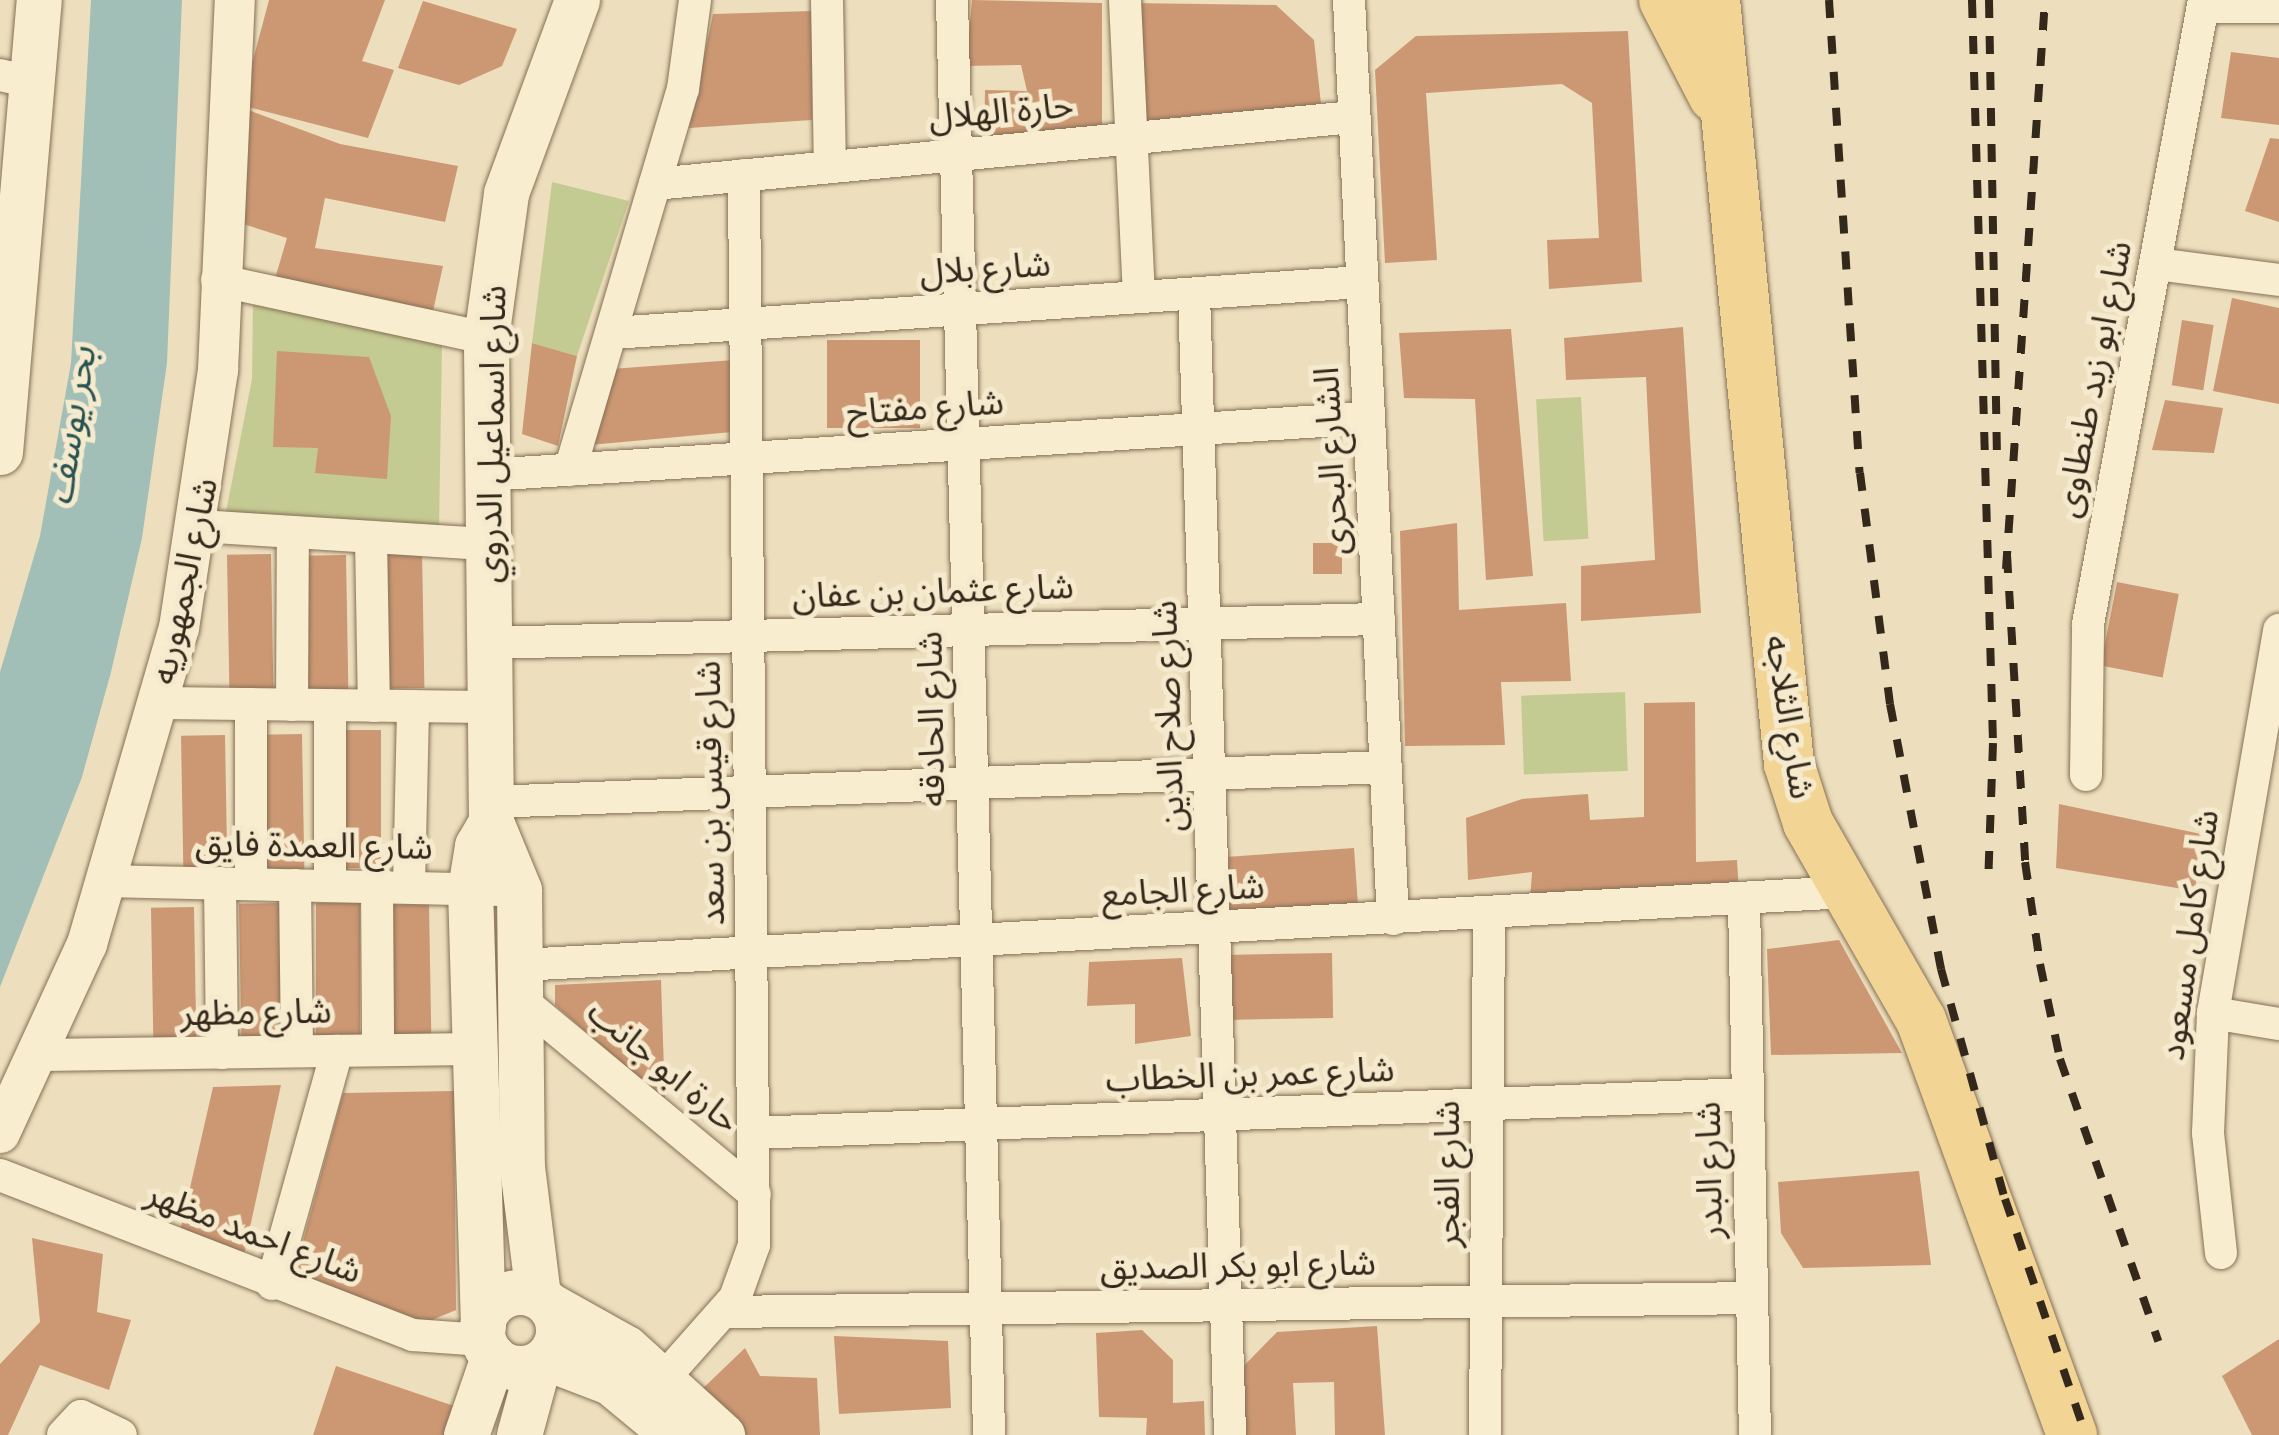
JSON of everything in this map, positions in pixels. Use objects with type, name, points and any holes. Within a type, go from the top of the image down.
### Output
[{"type":"main road","points":[[0,452],[12,382],[11,177],[15,79],[39,0]]},
{"type":"main road","name":"شارع اسماعيل الدروي","points":[[544,1301],[522,1168],[519,890],[492,812],[486,338],[506,193],[578,0]]},
{"type":"main road","name":"شارع الثلاجه","points":[[1664,0],[1727,123]]},
{"type":"main road","name":"شارع الثلاجه","points":[[1715,0],[1790,764],[1808,823],[1921,1020],[2059,1426]]},
{"type":"main road","name":"شارع اسماعيل الدروي","points":[[466,1435],[487,1341],[470,889],[477,846],[492,812]]},
{"type":"main road","points":[[674,1435],[610,1382],[542,1361],[514,1368],[487,1341],[510,1294],[544,1301],[664,1378],[722,1435]]},
{"type":"main road","points":[[519,1435],[542,1361],[558,1326],[544,1301]]},
{"type":"street","name":"شارع الجمهوريه","points":[[0,1132],[39,1056],[108,881],[159,703],[199,526],[218,370],[217,280],[235,0]]},
{"type":"street","points":[[570,470],[683,89],[694,0]]},
{"type":"street","points":[[827,0],[830,167]]},
{"type":"street","name":"شارع الحادقه","points":[[952,0],[989,1435]]},
{"type":"street","points":[[1125,0],[1139,298]]},
{"type":"street","name":"الشارع البحرى","points":[[1348,0],[1393,919]]},
{"type":"street","points":[[2204,4],[2279,7]]},
{"type":"street","name":"شارع ابو زيد طنطاوى","points":[[2086,775],[2088,624],[2204,4]]},
{"type":"street","name":"حارة الهلال","points":[[655,184],[1354,117]]},
{"type":"street","name":"شارع قيس بن سعد","points":[[664,1378],[726,1312],[750,1264],[755,1194],[744,175]]},
{"type":"street","points":[[2156,264],[2279,280]]},
{"type":"street","points":[[217,280],[486,338]]},
{"type":"street","name":"شارع بلال","points":[[613,332],[1362,282]]},
{"type":"street","name":"شارع صلاح الدين","points":[[1194,294],[1230,1435]]},
{"type":"street","name":"شارع مفتاح","points":[[488,475],[1368,418]]},
{"type":"street","points":[[199,526],[488,544]]},
{"type":"street","points":[[292,705],[293,532]]},
{"type":"street","points":[[371,537],[374,706]]},
{"type":"street","name":"شارع عثمان بن عفان","points":[[490,642],[1378,620]]},
{"type":"street","name":"شارع كامل مسعود","points":[[2221,1253],[2208,1133],[2213,1012],[2271,719],[2279,630]]},
{"type":"street","points":[[159,703],[490,707]]},
{"type":"street","points":[[222,1052],[251,704]]},
{"type":"street","points":[[330,705],[330,886]]},
{"type":"street","points":[[378,1050],[414,706]]},
{"type":"street","points":[[492,812],[749,794],[1385,767]]},
{"type":"street","name":"شارع العمدة فايق","points":[[108,881],[519,890]]},
{"type":"street","points":[[296,885],[297,1051]]},
{"type":"street","name":"شارع الجامع","points":[[521,983],[752,953],[1744,902],[1849,892]]},
{"type":"street","name":"شارع البدر","points":[[1744,902],[1755,1435]]},
{"type":"street","name":"شارع الفجر","points":[[1486,1435],[1489,914]]},
{"type":"street","name":"حارة ابو جانب","points":[[521,983],[755,1194]]},
{"type":"street","points":[[2213,1012],[2279,1024]]},
{"type":"street","name":"شارع مظهر","points":[[39,1056],[475,1048]]},
{"type":"street","points":[[272,1284],[337,1051]]},
{"type":"street","name":"شارع عمر بن الخطاب","points":[[754,1133],[1748,1094]]},
{"type":"street","name":"شارع احمد مظهر","points":[[0,1174],[272,1284],[413,1335],[487,1341]]},
{"type":"street","name":"شارع ابو بكر الصديق","points":[[726,1312],[1752,1298]]},
{"type":"street","points":[[77,1426],[122,1435]]},
{"type":"green space","points":[[552,182],[629,201],[577,356],[532,343]]},
{"type":"green space","points":[[253,301],[442,345],[439,531],[225,517],[252,379]]},
{"type":"green space","points":[[1581,397],[1588,539],[1543,541],[1536,399]]},
{"type":"green space","points":[[1625,692],[1628,771],[1524,775],[1521,696]]},
{"type":"water","name":"بحر يوسف","points":[[91,0],[182,0],[167,363],[142,538],[111,672],[82,777],[0,987],[0,672],[40,536],[71,363]]},
{"type":"building","points":[[269,0],[385,0],[362,61],[394,70],[368,138],[241,105]]},
{"type":"building","points":[[972,0],[1102,3],[1102,131],[984,141],[985,90],[1027,91],[1021,65],[966,66]]},
{"type":"building","points":[[423,1],[517,29],[502,66],[459,85],[398,68]]},
{"type":"building","points":[[1131,3],[1276,5],[1314,40],[1322,113],[1133,126]]},
{"type":"building","points":[[812,11],[812,120],[689,128],[713,14]]},
{"type":"building","points":[[1628,31],[1642,282],[1549,289],[1547,240],[1599,238],[1592,103],[1562,84],[1426,93],[1437,260],[1385,263],[1375,70],[1416,36]]},
{"type":"building","points":[[2231,52],[2279,58],[2279,125],[2221,118]]},
{"type":"building","points":[[245,109],[340,144],[458,166],[445,222],[325,198],[315,248],[443,266],[431,320],[274,282],[287,238],[240,223]]},
{"type":"building","points":[[2270,138],[2279,139],[2279,222],[2245,211]]},
{"type":"building","points":[[2232,298],[2279,308],[2279,404],[2213,391]]},
{"type":"building","points":[[2182,320],[2214,325],[2203,390],[2172,385]]},
{"type":"building","points":[[1683,327],[1701,613],[1581,621],[1581,566],[1655,560],[1646,377],[1566,380],[1564,338]]},
{"type":"building","points":[[1511,329],[1533,576],[1486,580],[1475,399],[1404,398],[1399,333]]},
{"type":"building","points":[[827,340],[920,340],[920,428],[827,428]]},
{"type":"building","points":[[532,343],[577,356],[558,446],[522,434]]},
{"type":"building","points":[[277,351],[369,357],[391,416],[387,479],[315,473],[318,448],[273,447]]},
{"type":"building","points":[[734,360],[732,432],[590,445],[611,369]]},
{"type":"building","points":[[2165,400],[2223,408],[2214,453],[2152,450]]},
{"type":"building","points":[[1457,523],[1459,610],[1566,603],[1571,681],[1501,682],[1505,745],[1405,746],[1400,531]]},
{"type":"building","points":[[1313,543],[1342,543],[1342,574],[1313,574]]},
{"type":"building","points":[[422,550],[424,688],[380,689],[378,551]]},
{"type":"building","points":[[271,554],[273,692],[229,693],[227,555]]},
{"type":"building","points":[[346,555],[348,692],[304,693],[302,556]]},
{"type":"building","points":[[2117,582],[2179,594],[2163,677],[2101,665]]},
{"type":"building","points":[[1695,702],[1696,862],[1737,860],[1739,893],[1530,901],[1532,872],[1468,880],[1466,818],[1522,799],[1588,794],[1590,820],[1644,817],[1644,703]]},
{"type":"building","points":[[338,730],[381,730],[381,868],[338,868]]},
{"type":"building","points":[[302,734],[304,872],[261,873],[259,735]]},
{"type":"building","points":[[225,735],[227,873],[183,874],[181,736]]},
{"type":"building","points":[[2059,804],[2201,834],[2195,891],[2056,868]]},
{"type":"building","points":[[1354,848],[1358,912],[1227,921],[1222,857]]},
{"type":"building","points":[[283,903],[285,1040],[241,1041],[239,904]]},
{"type":"building","points":[[316,903],[360,903],[360,1041],[316,1041]]},
{"type":"building","points":[[429,904],[431,1042],[387,1043],[385,905]]},
{"type":"building","points":[[194,907],[196,1045],[153,1046],[151,908]]},
{"type":"building","points":[[1839,940],[1902,1053],[1771,1055],[1767,949]]},
{"type":"building","points":[[1332,953],[1333,1018],[1223,1020],[1222,955]]},
{"type":"building","points":[[1182,958],[1191,1036],[1135,1044],[1135,1004],[1087,1006],[1089,962]]},
{"type":"building","points":[[661,980],[665,1101],[555,1005],[555,985]]},
{"type":"building","points":[[281,1085],[242,1264],[179,1236],[213,1087]]},
{"type":"building","points":[[454,1091],[456,1310],[405,1331],[292,1282],[343,1093]]},
{"type":"building","points":[[1919,1171],[1931,1265],[1803,1268],[1781,1233],[1778,1182]]},
{"type":"building","points":[[32,1238],[103,1254],[97,1312],[131,1320],[109,1390],[40,1365],[8,1435],[0,1435],[0,1364],[40,1322]]},
{"type":"building","points":[[1377,1326],[1385,1435],[1335,1435],[1334,1382],[1293,1383],[1296,1435],[1234,1435],[1234,1376],[1277,1332]]},
{"type":"building","points":[[1142,1330],[1173,1360],[1173,1403],[1204,1401],[1205,1435],[1146,1435],[1147,1418],[1099,1417],[1096,1333]]},
{"type":"building","points":[[834,1336],[948,1341],[951,1408],[839,1414]]},
{"type":"building","points":[[2279,1339],[2279,1435],[2252,1435],[2222,1376]]},
{"type":"building","points":[[745,1348],[760,1376],[817,1378],[820,1435],[737,1435],[698,1393]]},
{"type":"building","points":[[336,1366],[457,1407],[447,1435],[313,1435]]},
{"type":"railway","points":[[1829,0],[1860,473],[1890,704],[1941,969],[2005,1199],[2086,1435]]},
{"type":"railway","points":[[1972,0],[1993,743],[1988,885]]},
{"type":"railway","points":[[1989,0],[1997,454]]},
{"type":"railway","points":[[2006,569],[2045,0]]},
{"type":"railway","points":[[2007,555],[2025,862],[2040,964],[2060,1059],[2158,1341]]}]
